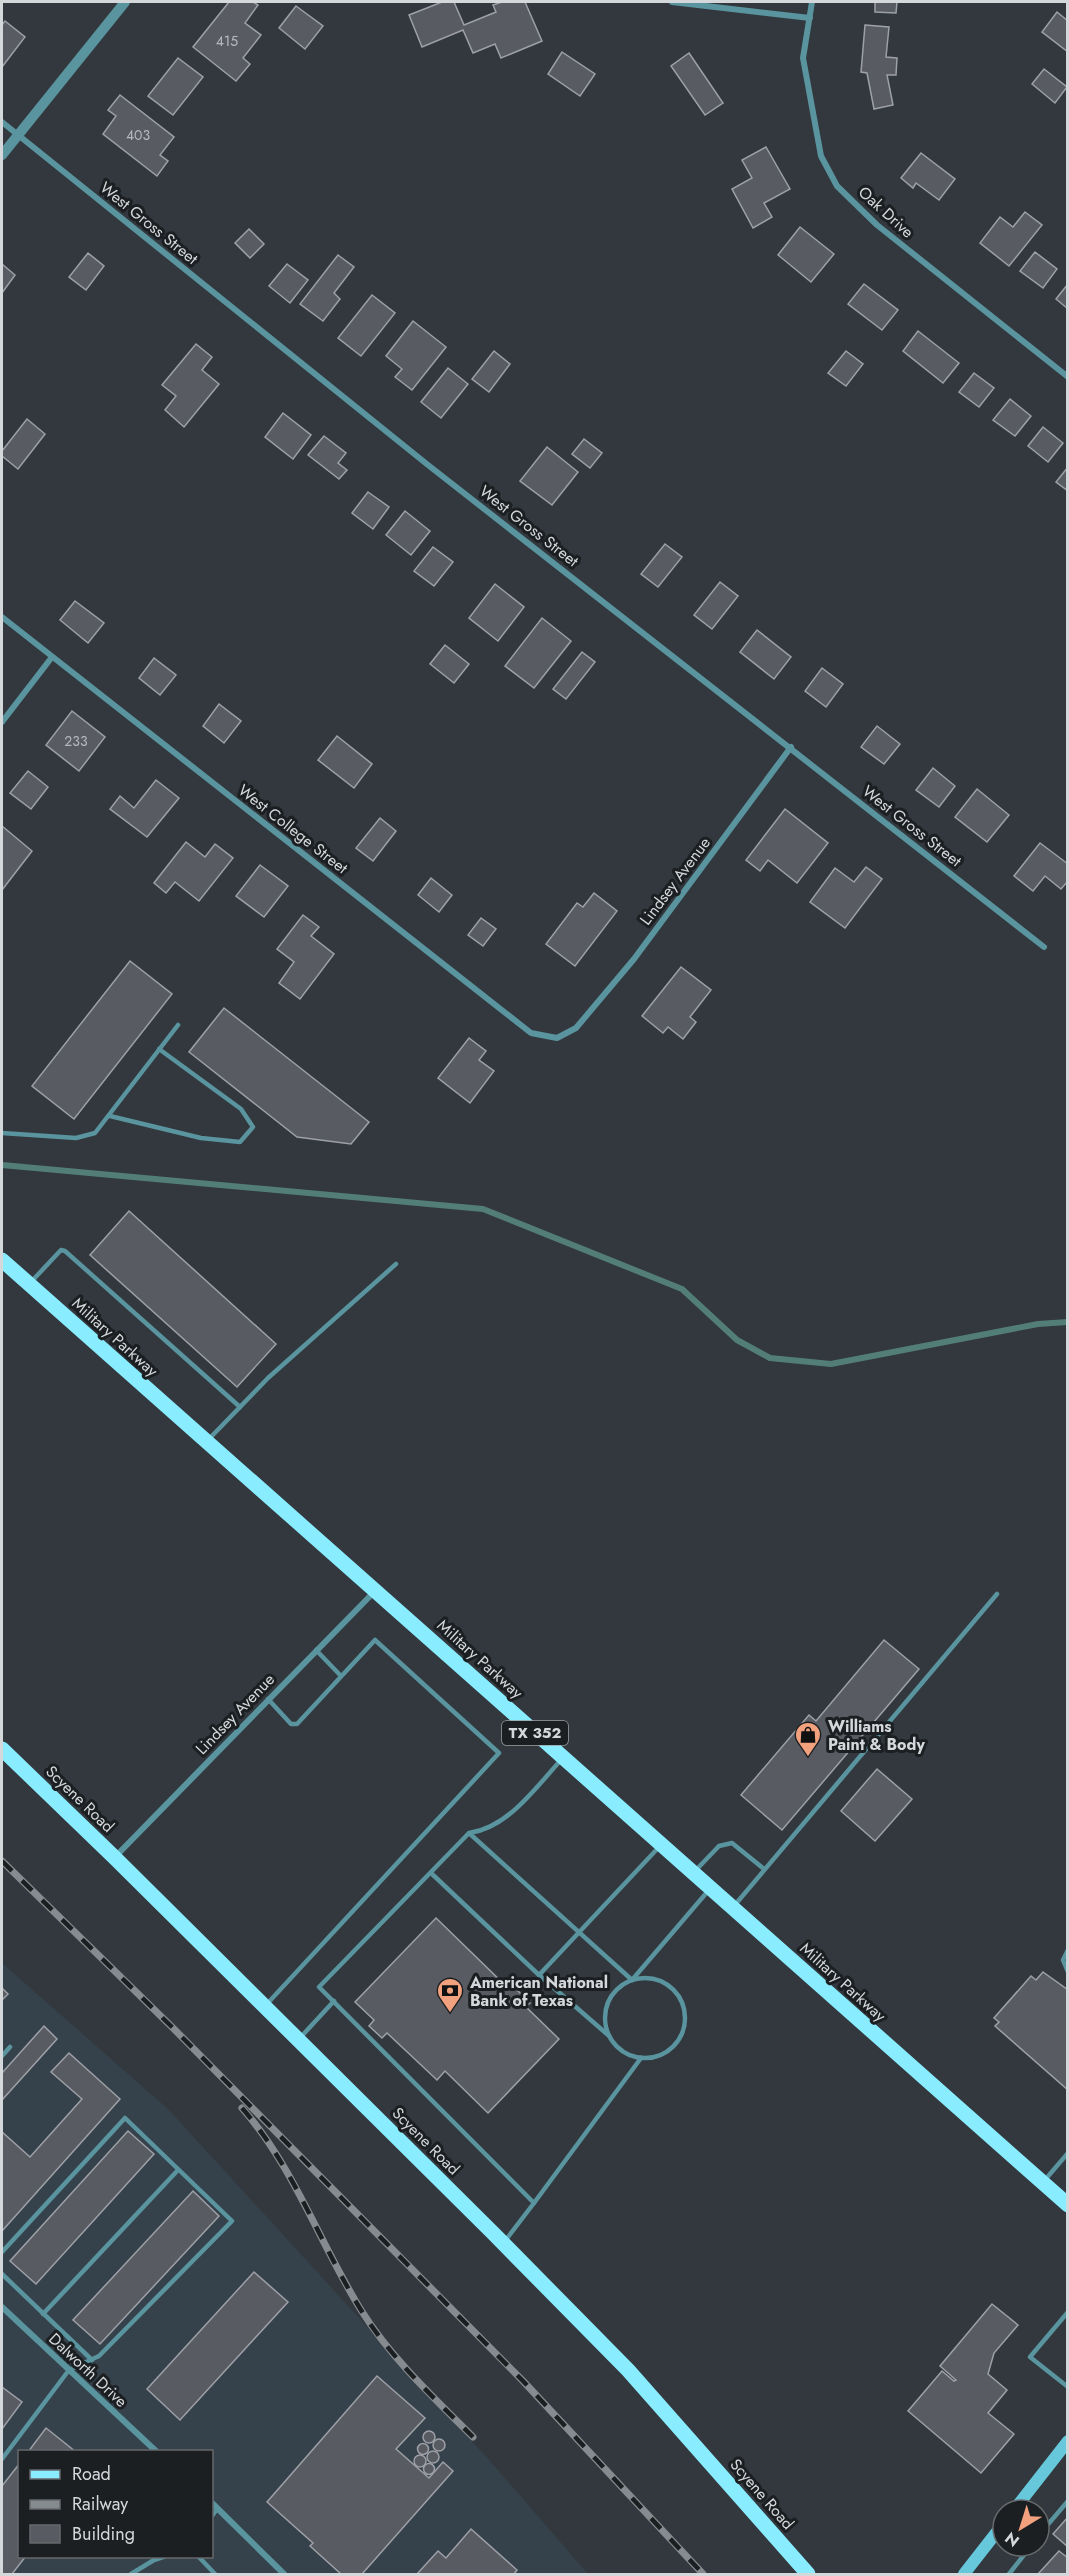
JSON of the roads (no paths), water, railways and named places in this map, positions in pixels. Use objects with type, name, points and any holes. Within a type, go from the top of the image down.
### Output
[{"type":"main road","name":"Military Parkway","points":[[2,1260],[1068,2205]]},
{"type":"main road","name":"Scyene Road","points":[[2,1749],[114,1857],[628,2370],[808,2574]]},
{"type":"main road","points":[[1023,2498],[1068,2440]]},
{"type":"main road","points":[[964,2574],[991,2539]]},
{"type":"street","points":[[2,155],[125,2]]},
{"type":"street","points":[[672,2],[810,18]]},
{"type":"street","name":"Oak Drive","points":[[812,2],[803,58],[821,156],[837,186],[877,225],[1068,377]]},
{"type":"street","name":"West Gross Street","points":[[2,122],[428,465],[1044,947]]},
{"type":"street","name":"West College Street","points":[[2,617],[531,1033],[557,1038],[576,1028]]},
{"type":"street","points":[[2,722],[52,657]]},
{"type":"street","name":"Lindsey Avenue","points":[[576,1028],[634,959],[791,747]]},
{"type":"street","name":"Lindsey Avenue","points":[[114,1857],[375,1590]]},
{"type":"street","name":"Dalworth Drive","points":[[2,2307],[156,2450]]},
{"type":"street","points":[[213,2504],[285,2574]]},
{"type":"lane","points":[[2,1132],[76,1138],[95,1133],[178,1025]]},
{"type":"lane","points":[[110,1116],[201,1138],[240,1142],[253,1127],[241,1109],[159,1049]]},
{"type":"lane","points":[[28,1284],[61,1250],[65,1251],[240,1407]]},
{"type":"lane","points":[[206,1442],[268,1378],[396,1264]]},
{"type":"lane","points":[[732,1908],[997,1594]]},
{"type":"lane","points":[[264,2007],[499,1753],[379,1642],[372,1641],[297,1724],[291,1724],[268,1699]]},
{"type":"lane","points":[[316,1650],[341,1676]]},
{"type":"lane","points":[[534,2203],[320,1987],[470,1833],[484,1831],[507,1816],[563,1758]]},
{"type":"lane","points":[[431,1873],[539,1975],[610,2037],[618,2048],[629,2055],[641,2058],[665,2054],[675,2046],[684,2030],[685,2012],[681,1999],[672,1988],[653,1979],[632,1980],[470,1833]]},
{"type":"lane","points":[[693,1873],[719,1846],[732,1842],[764,1869]]},
{"type":"lane","points":[[539,1975],[661,1845]]},
{"type":"lane","points":[[610,2037],[606,2024],[606,2010],[611,1997],[620,1987],[632,1980],[710,1888]]},
{"type":"lane","points":[[1068,1950],[1063,1960],[1068,1972]]},
{"type":"lane","points":[[298,2040],[334,2001]]},
{"type":"lane","points":[[2,2056],[10,2047]]},
{"type":"lane","points":[[503,2243],[641,2058]]},
{"type":"lane","points":[[2,2252],[125,2118],[232,2221],[99,2356],[69,2370],[2,2459]]},
{"type":"lane","points":[[1042,2183],[1068,2153]]},
{"type":"lane","points":[[43,2314],[178,2170]]},
{"type":"lane","points":[[2,2274],[92,2360]]},
{"type":"lane","points":[[1068,2312],[1030,2357],[1068,2387]]},
{"type":"lane","points":[[1051,2521],[1068,2500]]},
{"type":"lane","points":[[213,2515],[217,2509]]},
{"type":"lane","points":[[131,2574],[160,2558]]},
{"type":"lane","points":[[200,2558],[215,2574]]},
{"type":"lane","points":[[1009,2574],[1022,2558]]},
{"type":"waterway","points":[[2,1165],[483,1209],[682,1289],[737,1340],[770,1358],[831,1364],[1038,1324],[1068,1322]]},
{"type":"railway","points":[[2,1861],[172,2027],[523,2381],[703,2574]]},
{"type":"railway","points":[[242,2108],[277,2155],[292,2180],[346,2285],[373,2328],[413,2376],[473,2437]]},
{"type":"place","name":"Williams Paint & Body","points":[[808,1758]]},
{"type":"place","name":"American National Bank of Texas","points":[[450,2014]]}]
